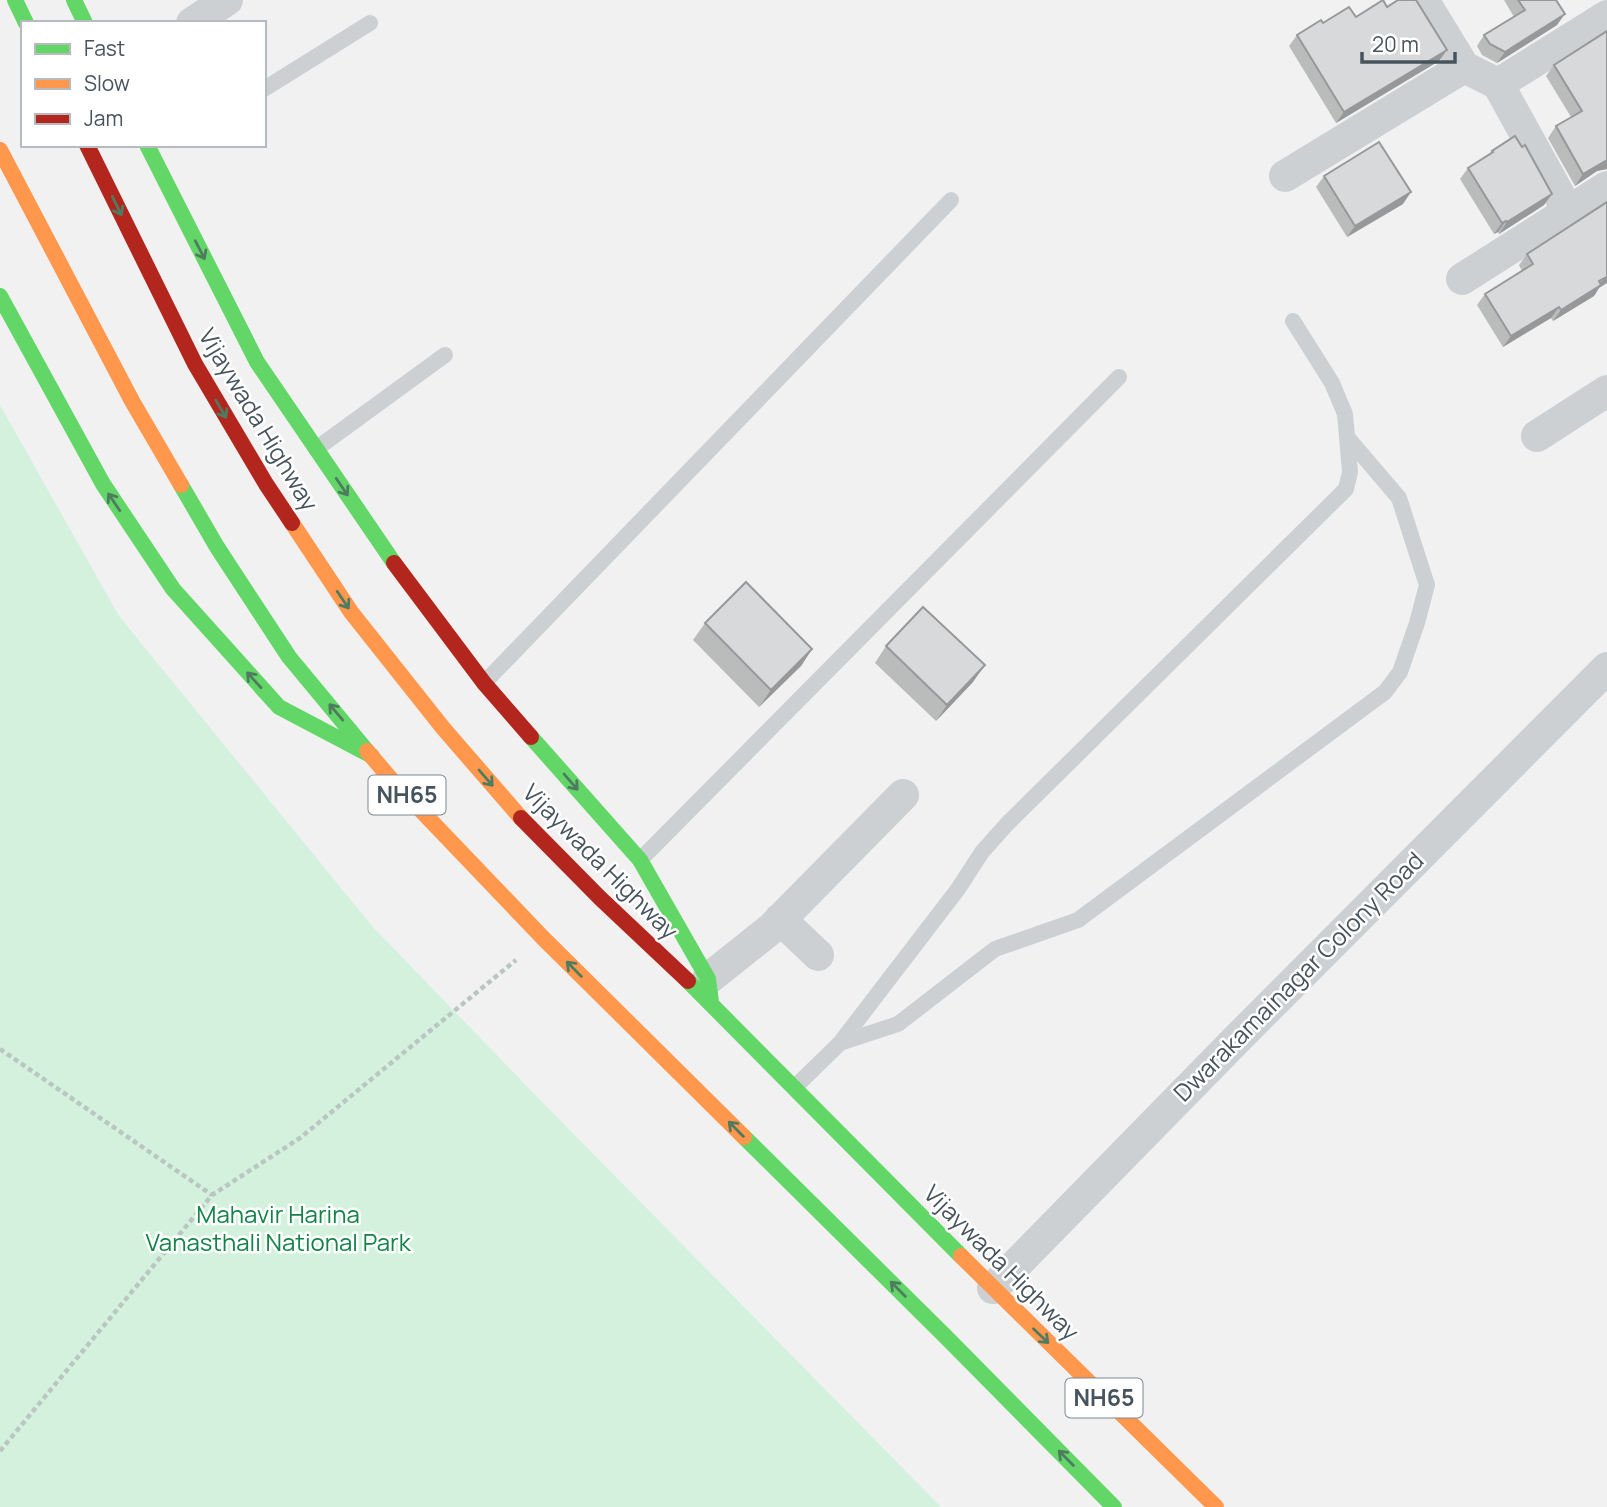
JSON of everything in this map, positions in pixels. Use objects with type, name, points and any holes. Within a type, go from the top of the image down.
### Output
[{"type":"main road","points":[[15,0],[25,21]]},
{"type":"main road","points":[[74,0],[84,21]]},
{"type":"main road","name":"Vijaywada Highway","points":[[88,147],[195,364],[265,484],[351,612],[443,728],[509,806],[600,898],[710,991],[795,1087],[993,1288],[1216,1507]]},
{"type":"main road","name":"NH65","points":[[0,150],[132,401],[217,547],[289,657],[390,778],[543,938],[1114,1507]]},
{"type":"main road","points":[[155,152],[257,362],[410,586],[484,683],[640,860],[710,991]]},
{"type":"main road","points":[[0,296],[103,484],[173,589],[279,707],[372,756]]},
{"type":"street","points":[[195,21],[228,0]]},
{"type":"street","points":[[1423,0],[1464,67],[1498,85],[1567,211]]},
{"type":"street","points":[[1498,85],[1607,16]]},
{"type":"street","points":[[1285,176],[1464,67]]},
{"type":"street","points":[[1462,279],[1607,187]]},
{"type":"street","points":[[1537,436],[1607,391]]},
{"type":"street","name":"Dwarakamainagar Colony Road","points":[[993,1288],[1607,668]]},
{"type":"street","points":[[710,991],[903,795]]},
{"type":"street","points":[[780,919],[818,956]]},
{"type":"lane","points":[[266,88],[370,23]]},
{"type":"lane","points":[[484,683],[951,200]]},
{"type":"lane","points":[[795,1087],[840,1043],[958,889],[982,852],[1007,824],[1346,489],[1350,472],[1345,414],[1332,383],[1293,321]]},
{"type":"lane","points":[[316,449],[445,355]]},
{"type":"lane","points":[[640,860],[1119,377]]},
{"type":"lane","points":[[840,1043],[898,1024],[995,949],[1078,920],[1385,692],[1400,672],[1427,584],[1399,498],[1347,437]]},
{"type":"path","points":[[0,1451],[212,1195],[300,1138],[543,938]]},
{"type":"path","points":[[0,1049],[212,1195]]},
{"type":"green space","name":"Mahavir Harina Vanasthali National Park","points":[[0,405],[119,616],[372,926],[941,1507],[0,1507]]},
{"type":"building","points":[[1383,0],[1387,7],[1398,0],[1416,0],[1447,50],[1344,112],[1297,35],[1349,7],[1356,17]]},
{"type":"building","points":[[1518,0],[1556,0],[1565,14],[1505,52],[1490,44],[1484,35],[1525,10]]},
{"type":"building","points":[[1607,31],[1607,160],[1583,174],[1556,126],[1582,111],[1554,65]]},
{"type":"building","points":[[1515,136],[1522,147],[1525,145],[1552,194],[1502,223],[1468,168]]},
{"type":"building","points":[[1379,142],[1411,192],[1355,226],[1324,176]]},
{"type":"building","points":[[1607,202],[1607,277],[1599,281],[1601,285],[1561,310],[1559,307],[1511,336],[1485,294],[1533,264],[1527,254]]},
{"type":"building","points":[[746,582],[812,649],[771,690],[705,623]]},
{"type":"building","points":[[923,607],[985,665],[947,705],[886,646]]},
{"type":"traffic: fast","points":[[15,0],[25,21]]},
{"type":"traffic: fast","points":[[74,0],[84,21]]},
{"type":"traffic: fast","points":[[148,147],[257,362],[394,563]]},
{"type":"traffic: fast","points":[[0,296],[103,484],[173,589],[279,707],[372,756]]},
{"type":"traffic: fast","points":[[181,485],[217,547],[289,657],[367,751]]},
{"type":"traffic: fast","points":[[531,737],[640,860],[708,979],[711,1002]]},
{"type":"traffic: fast","points":[[688,981],[961,1256]]},
{"type":"traffic: fast","points":[[744,1137],[1114,1507]]},
{"type":"traffic: slow","points":[[0,150],[132,401],[181,485]]},
{"type":"traffic: slow","points":[[292,523],[351,612],[443,728],[521,818]]},
{"type":"traffic: slow","points":[[367,751],[543,938],[744,1137]]},
{"type":"traffic: slow","points":[[961,1256],[1216,1507]]},
{"type":"traffic: jam","points":[[88,147],[195,364],[292,523]]},
{"type":"traffic: jam","points":[[394,563],[484,683],[531,737]]},
{"type":"traffic: jam","points":[[521,818],[688,981]]}]
